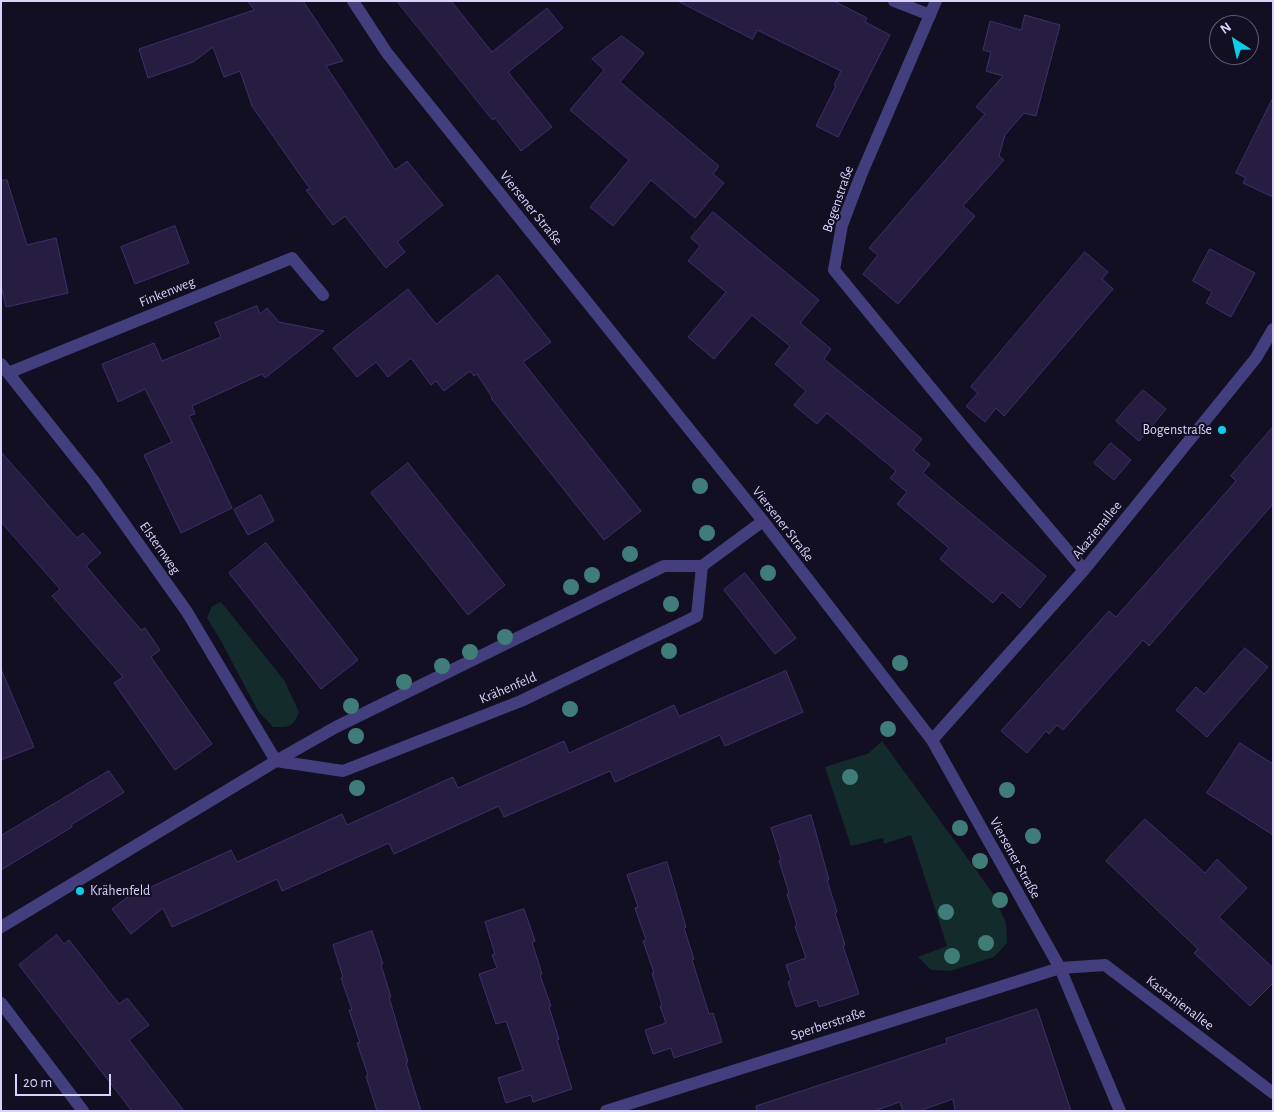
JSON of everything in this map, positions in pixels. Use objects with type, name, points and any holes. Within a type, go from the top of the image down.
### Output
[{"type":"street","name":"Viersener Straße","points":[[352,1],[388,53],[763,521],[932,740],[1060,968],[1120,1111]]},
{"type":"street","points":[[894,1],[930,15]]},
{"type":"street","name":"Bogenstraße","points":[[936,1],[861,175],[842,225],[834,270],[977,444],[1084,570]]},
{"type":"street","name":"Finkenweg","points":[[5,368],[292,258],[323,295]]},
{"type":"street","name":"Akazienallee","points":[[932,740],[1084,570],[1256,358],[1273,329]]},
{"type":"street","name":"Elsternweg","points":[[5,368],[94,481],[188,612],[276,761]]},
{"type":"street","points":[[1,927],[276,761],[336,727],[664,566],[702,566],[763,521]]},
{"type":"street","name":"Krähenfeld","points":[[276,761],[342,770],[521,701],[697,616],[702,566]]},
{"type":"street","name":"Kastanienallee","points":[[1060,968],[1105,964],[1273,1093]]},
{"type":"street","name":"Sperberstraße","points":[[606,1111],[1060,968]]},
{"type":"street","points":[[1,1003],[83,1111]]},
{"type":"green space","points":[[221,602],[284,680],[299,712],[295,721],[290,726],[273,727],[258,711],[207,618],[212,606]]},
{"type":"green space","points":[[882,741],[992,892],[1006,923],[1007,943],[994,957],[950,971],[931,970],[918,957],[947,946],[911,835],[884,844],[883,838],[851,846],[825,767],[869,753]]},
{"type":"building","points":[[248,1],[303,1],[343,61],[326,66],[395,170],[407,161],[443,205],[397,242],[405,252],[386,268],[345,216],[333,225],[306,190],[310,189],[252,106],[240,71],[224,77],[213,47],[193,62],[148,78],[139,49],[254,10]]},
{"type":"building","points":[[397,1],[451,1],[492,52],[547,8],[563,28],[508,72],[552,127],[521,151],[495,118],[493,120]]},
{"type":"building","points":[[678,1],[834,1],[867,18],[865,22],[890,35],[838,137],[816,126],[836,86],[834,85],[841,71],[757,30],[753,39]]},
{"type":"building","points":[[1025,15],[1060,25],[1036,116],[1024,113],[1005,135],[999,156],[1004,160],[963,206],[975,216],[898,304],[863,274],[878,255],[869,248],[985,114],[976,107],[1003,76],[986,71],[991,52],[983,50],[990,21],[1021,30]]},
{"type":"building","points":[[622,36],[644,53],[620,82],[719,166],[713,174],[724,183],[695,218],[651,180],[613,226],[590,207],[629,160],[570,110],[604,70],[592,59]]},
{"type":"building","points":[[1273,98],[1273,197],[1243,183],[1246,178],[1236,173]]},
{"type":"building","points":[[7,180],[27,245],[56,238],[68,293],[6,307],[1,285],[1,181]]},
{"type":"building","points":[[713,212],[819,300],[800,323],[831,349],[824,359],[922,439],[913,450],[930,464],[923,473],[1046,576],[1020,608],[1002,592],[993,603],[940,559],[949,548],[897,504],[907,492],[890,478],[896,471],[827,413],[817,424],[794,405],[806,391],[775,364],[790,346],[752,315],[714,359],[688,337],[726,292],[688,261],[700,246],[691,238]]},
{"type":"building","points":[[175,226],[189,263],[135,284],[121,247]]},
{"type":"building","points":[[1210,249],[1255,273],[1231,317],[1206,303],[1212,292],[1193,281]]},
{"type":"building","points":[[1085,252],[1108,272],[1102,279],[1113,289],[1004,416],[996,408],[985,422],[966,406],[978,393],[971,387]]},
{"type":"building","points":[[498,275],[551,342],[523,362],[641,511],[604,540],[491,398],[477,374],[474,376],[470,371],[444,391],[436,381],[431,385],[411,358],[388,377],[376,362],[357,377],[333,348],[408,289],[436,324]]},
{"type":"building","points":[[257,306],[260,314],[267,308],[279,322],[324,331],[265,378],[262,374],[192,406],[195,414],[189,416],[232,508],[181,533],[144,455],[172,442],[145,389],[118,402],[102,364],[154,343],[162,361],[221,337],[215,323]]},
{"type":"building","points":[[1143,390],[1166,409],[1139,441],[1116,421]]},
{"type":"building","points":[[1273,427],[1273,504],[1149,646],[1143,640],[1063,730],[1057,725],[1049,734],[1046,731],[1027,753],[1001,731],[1109,611],[1116,617],[1236,481],[1231,476]]},
{"type":"building","points":[[1111,443],[1131,460],[1114,480],[1094,463]]},
{"type":"building","points":[[1,452],[77,538],[83,533],[101,553],[86,566],[141,630],[145,628],[160,650],[151,657],[212,744],[175,770],[114,683],[123,677],[52,596],[60,589],[1,522]]},
{"type":"building","points":[[408,463],[505,585],[468,615],[371,493]]},
{"type":"building","points":[[261,495],[274,521],[248,535],[234,510]]},
{"type":"building","points":[[266,543],[358,660],[321,689],[229,573]]},
{"type":"building","points":[[745,573],[796,638],[775,654],[724,590]]},
{"type":"building","points":[[1245,648],[1268,667],[1207,737],[1176,710],[1196,687],[1204,694]]},
{"type":"building","points":[[1,669],[34,747],[1,760]]},
{"type":"building","points":[[786,671],[803,712],[725,746],[720,735],[615,782],[610,771],[504,817],[499,806],[394,854],[389,843],[282,891],[277,879],[172,927],[163,908],[131,934],[112,909],[138,889],[140,892],[231,850],[237,862],[342,814],[347,825],[453,777],[458,788],[564,741],[569,753],[674,705],[679,716]]},
{"type":"building","points":[[1240,743],[1273,764],[1273,835],[1207,793]]},
{"type":"building","points":[[109,771],[123,793],[71,825],[72,827],[1,870],[1,836]]},
{"type":"building","points":[[811,815],[837,912],[835,913],[845,945],[843,946],[859,994],[819,1007],[817,1000],[796,1007],[788,982],[791,980],[786,965],[806,958],[795,926],[797,925],[787,894],[789,893],[779,861],[781,860],[771,828]]},
{"type":"building","points":[[1145,819],[1205,873],[1217,859],[1247,888],[1219,917],[1273,968],[1273,983],[1250,1006],[1194,953],[1198,949],[1106,861]]},
{"type":"building","points":[[667,862],[686,927],[684,928],[694,959],[692,960],[709,1014],[713,1013],[722,1042],[674,1058],[671,1048],[653,1054],[645,1030],[666,1023],[652,973],[654,973],[643,941],[646,940],[635,908],[638,907],[627,875]]},
{"type":"building","points":[[524,909],[535,941],[532,942],[542,974],[540,975],[551,1006],[549,1007],[559,1039],[557,1040],[572,1089],[533,1102],[531,1095],[506,1103],[498,1078],[523,1070],[506,1021],[496,1024],[479,974],[497,968],[492,955],[495,954],[485,922]]},
{"type":"building","points":[[372,931],[383,964],[381,965],[391,997],[389,997],[408,1062],[406,1063],[421,1111],[377,1111],[366,1076],[368,1075],[357,1043],[360,1043],[349,1010],[352,1010],[341,978],[343,977],[333,945]]},
{"type":"building","points":[[57,935],[64,944],[69,940],[119,1004],[127,998],[149,1025],[129,1040],[184,1111],[132,1111],[19,965]]},
{"type":"building","points":[[1037,1009],[1071,1111],[955,1111],[953,1099],[919,1111],[903,1111],[900,1102],[874,1111],[757,1111],[756,1106],[947,1043],[946,1039]]},
{"type":"place","name":"Bogenstraße","points":[[1222,430]]},
{"type":"place","name":"Krähenfeld","points":[[80,891]]}]
